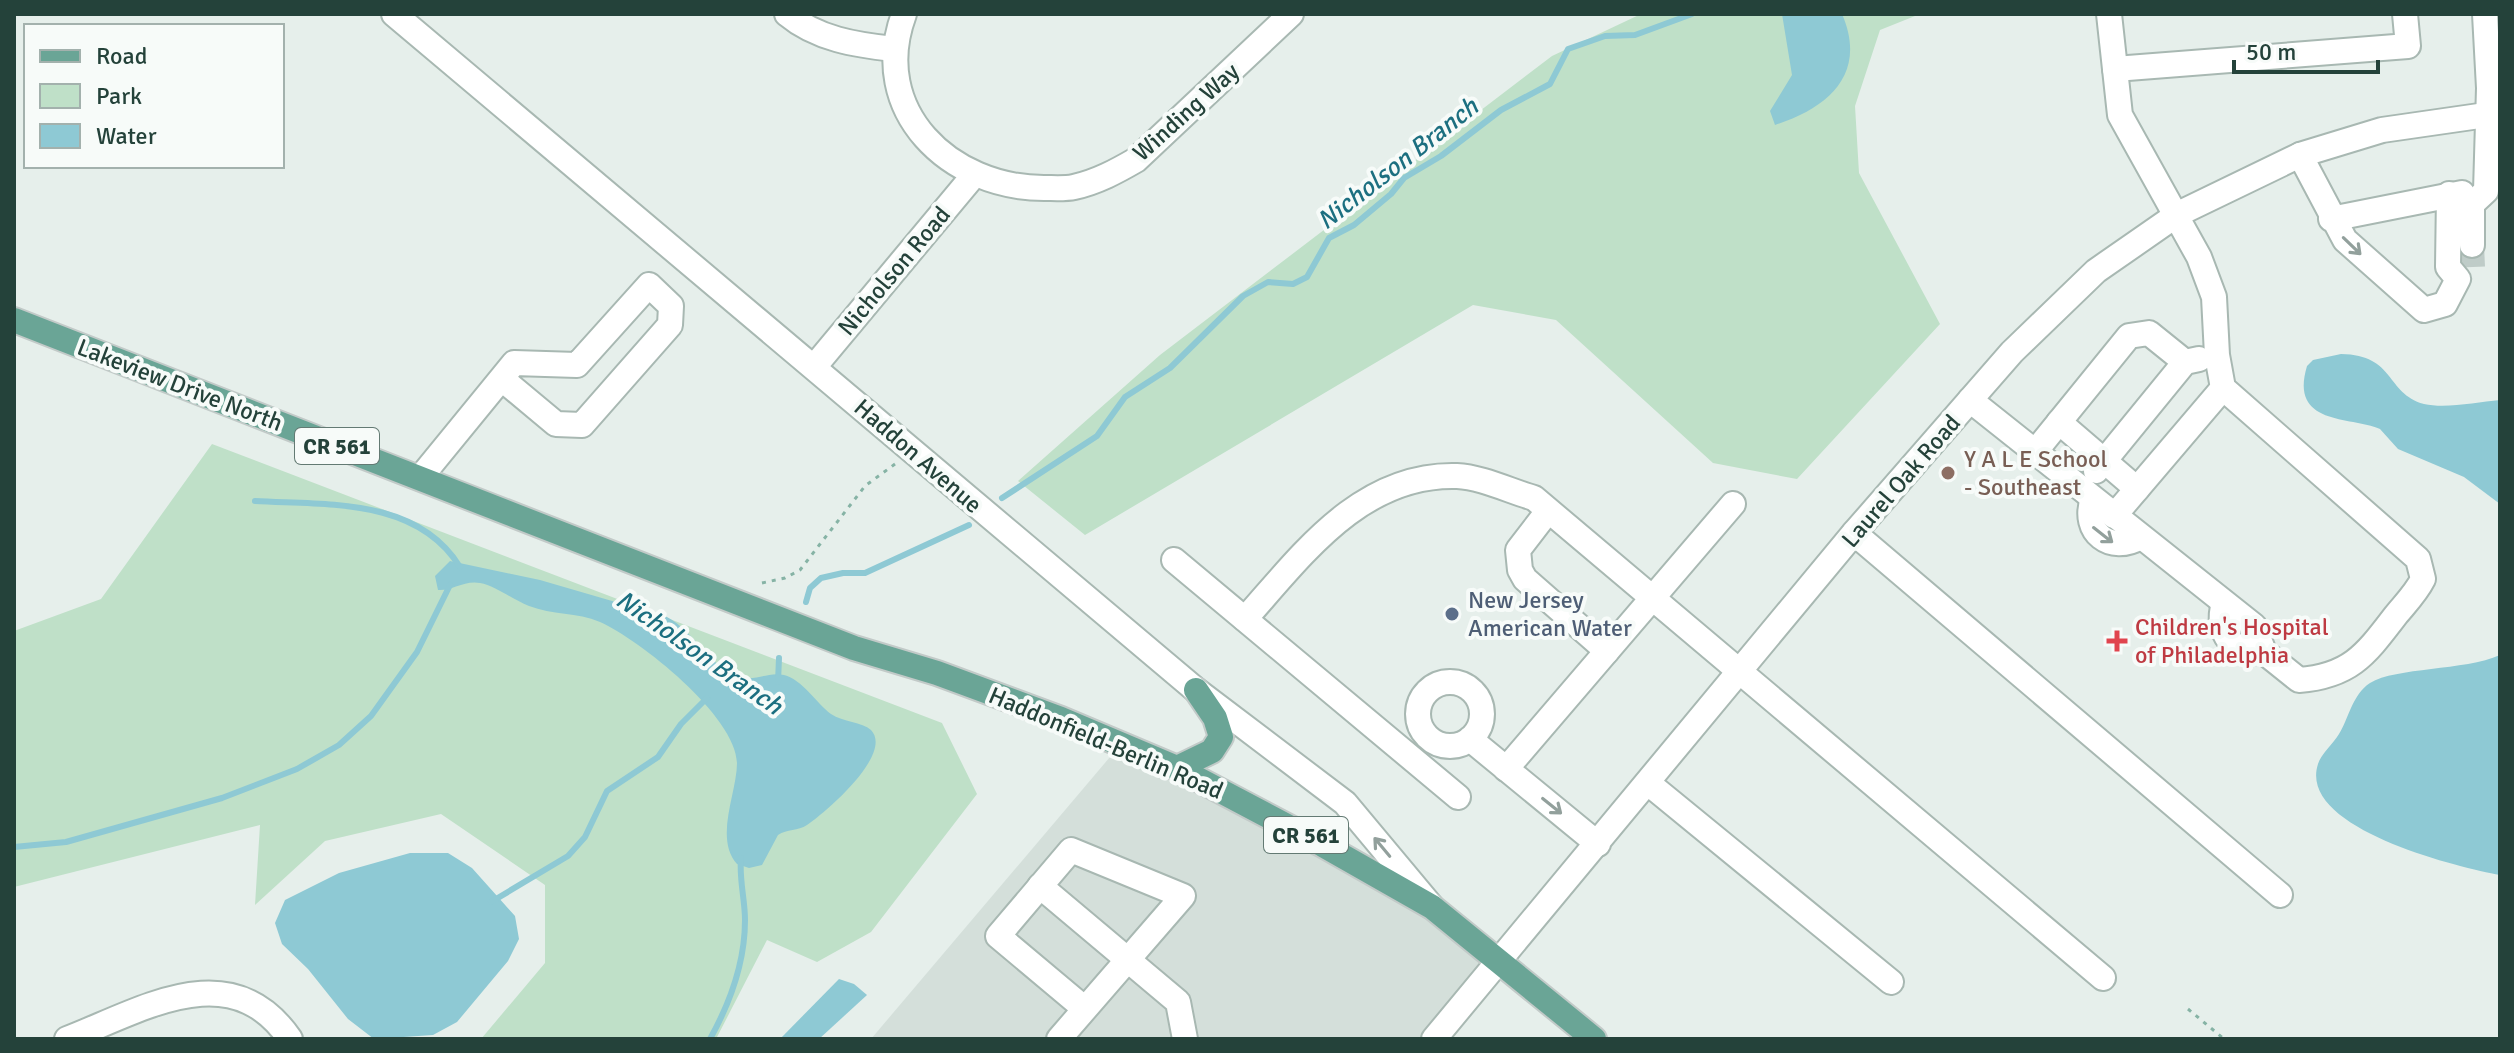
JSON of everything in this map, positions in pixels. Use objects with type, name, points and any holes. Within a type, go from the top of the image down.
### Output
[{"type":"main road","name":"Lakeview Drive North","points":[[14,320],[660,572]]},
{"type":"main road","name":"Haddonfield-Berlin Road","points":[[660,572],[854,648],[937,673],[1047,714],[1177,768],[1432,907],[1594,1039]]},
{"type":"main road","points":[[1177,768],[1212,751],[1221,737],[1215,718],[1196,690]]},
{"type":"street","name":"Haddon Avenue","points":[[394,14],[1196,690],[1345,803],[1432,907]]},
{"type":"street","points":[[787,14],[801,25],[836,40],[894,49],[904,14]]},
{"type":"street","name":"Winding Way","points":[[894,49],[901,94],[915,124],[949,161],[974,175],[1014,188],[1072,188],[1111,175],[1136,160],[1291,14]]},
{"type":"street","points":[[1970,400],[2254,626],[2264,652],[2299,680],[2324,678],[2347,669],[2366,653],[2420,586],[2423,572],[2418,559],[2223,388],[2217,355],[2214,297],[2178,214],[2120,115],[2109,14]]},
{"type":"street","points":[[2115,69],[2408,46],[2405,14]]},
{"type":"street","points":[[2485,14],[2494,113],[2493,190]]},
{"type":"street","name":"Laurel Oak Road","points":[[1434,1039],[1854,533],[2053,309],[2096,271],[2178,214],[2300,155],[2382,130],[2494,113]]},
{"type":"street","points":[[2300,155],[2331,219],[2345,240],[2424,310],[2445,304],[2468,264],[2472,204],[2493,190]]},
{"type":"street","name":"Nicholson Road","points":[[814,367],[974,175]]},
{"type":"street","points":[[2331,219],[2449,194],[2493,190]]},
{"type":"street","points":[[2449,194],[2448,267],[2468,264]]},
{"type":"street","points":[[420,478],[514,363],[577,365],[649,285],[671,306],[670,325],[582,425],[556,424],[502,379]]},
{"type":"street","points":[[2034,453],[2129,336],[2149,333],[2185,362]]},
{"type":"street","points":[[2100,466],[2185,362],[2217,355]]},
{"type":"street","points":[[2114,516],[2223,388]]},
{"type":"street","points":[[2059,422],[2100,466],[2137,489]]},
{"type":"street","points":[[1245,619],[1317,539],[1357,504],[1405,482],[1458,476],[1534,498],[2103,978]]},
{"type":"street","points":[[2093,499],[2089,518],[2097,535],[2114,544],[2140,537]]},
{"type":"street","points":[[1506,769],[1733,504]]},
{"type":"street","points":[[1548,511],[1518,550],[1520,570],[1525,579],[1607,651]]},
{"type":"street","points":[[1854,533],[2280,895]]},
{"type":"street","points":[[1174,560],[1458,797]]},
{"type":"street","points":[[1443,683],[1462,684],[1477,696],[1482,714],[1477,732],[1470,739],[1452,746],[1434,742],[1421,728],[1418,710],[1426,692],[1443,683]]},
{"type":"street","points":[[1470,739],[1598,844]]},
{"type":"street","points":[[1416,763],[1434,742]]},
{"type":"street","points":[[1648,783],[1891,982]]},
{"type":"street","points":[[1059,1039],[1183,896],[1071,850],[998,936],[1085,1009]]},
{"type":"street","points":[[1040,886],[1178,1002],[1185,1039]]},
{"type":"street","points":[[67,1039],[187,992],[232,994],[275,1017],[290,1039]]},
{"type":"path","points":[[762,583],[785,578],[800,570],[865,486],[899,459]]},
{"type":"path","points":[[2188,1009],[2224,1039]]},
{"type":"shaded area","points":[[1121,744],[1323,845],[1500,962],[1434,1039],[871,1039]]},
{"type":"green space","points":[[1641,14],[1920,14],[1880,30],[1855,106],[1859,173],[1940,324],[1797,479],[1713,463],[1556,320],[1473,305],[1085,535],[1018,481],[1160,355],[1552,56]]},
{"type":"green space","points":[[212,444],[942,723],[977,794],[871,932],[817,962],[767,940],[716,1039],[481,1039],[545,963],[545,885],[441,814],[325,841],[255,905],[260,825],[14,887],[14,631],[101,599]]},
{"type":"water","points":[[1782,14],[1842,14],[1849,35],[1850,54],[1838,86],[1826,98],[1794,118],[1775,125],[1770,111],[1792,75]]},
{"type":"water","points":[[2341,354],[2372,361],[2402,392],[2424,404],[2452,405],[2500,400],[2500,504],[2464,477],[2398,449],[2380,429],[2314,409],[2307,399],[2304,385],[2307,366],[2313,360]]},
{"type":"water","points":[[450,561],[540,580],[667,617],[726,670],[743,678],[772,674],[791,677],[831,714],[867,727],[876,740],[873,753],[854,782],[828,808],[804,827],[778,835],[762,865],[749,868],[737,864],[730,853],[727,829],[737,763],[732,744],[704,702],[661,662],[600,622],[538,609],[480,583],[438,590],[435,576]]},
{"type":"water","points":[[2500,655],[2500,875],[2450,863],[2385,840],[2355,825],[2332,807],[2318,787],[2318,764],[2339,734],[2364,688],[2396,674],[2468,664]]},
{"type":"water","points":[[410,853],[448,853],[472,868],[515,916],[519,939],[508,961],[457,1022],[433,1035],[374,1039],[348,1019],[308,969],[282,944],[275,923],[285,900],[339,873]]},
{"type":"water","points":[[839,979],[854,984],[867,995],[819,1039],[780,1039]]},
{"type":"waterway","name":"Nicholson Branch","points":[[1002,498],[1097,436],[1125,397],[1170,368],[1243,296],[1268,282],[1293,284],[1307,277],[1329,238],[1354,225],[1391,194],[1404,178],[1441,156],[1501,110],[1550,84],[1568,49],[1605,36],[1635,35],[1692,14]]},
{"type":"waterway","points":[[255,501],[339,505],[395,516],[420,528],[442,544],[460,567]]},
{"type":"waterway","name":"Nicholson Branch","points":[[806,602],[810,588],[821,578],[843,573],[865,573],[969,525]]},
{"type":"waterway","name":"Nicholson Branch","points":[[14,847],[66,842],[222,798],[297,769],[339,745],[371,716],[417,652],[450,585]]},
{"type":"waterway","name":"Nicholson Branch","points":[[778,682],[779,658]]},
{"type":"waterway","points":[[491,902],[568,856],[585,837],[607,791],[658,757],[681,724],[707,698]]},
{"type":"waterway","points":[[710,1039],[730,997],[742,951],[745,920],[741,858]]},
{"type":"tunnel","points":[[2472,245],[2473,267]]},
{"type":"place","name":"Y A L E School - Southeast","points":[[1948,473]]},
{"type":"place","name":"New Jersey American Water","points":[[1452,614]]},
{"type":"place","name":"Children's Hospital of Philadelphia","points":[[2117,641]]}]
